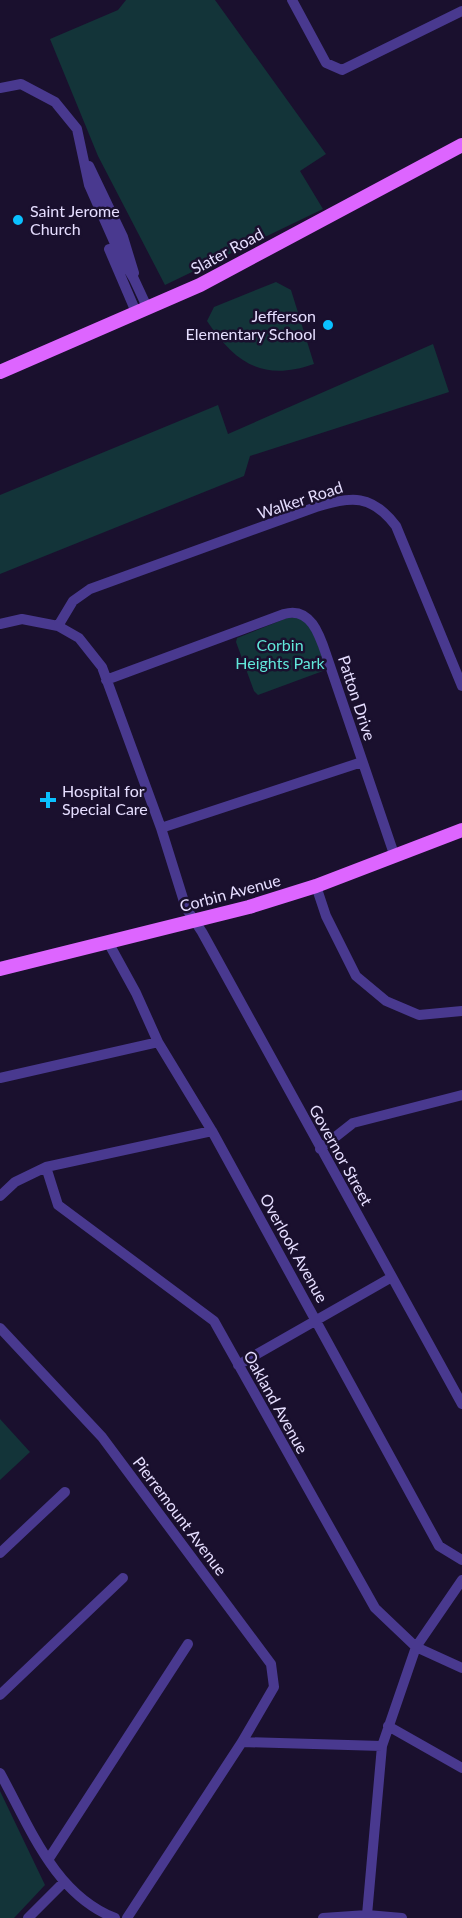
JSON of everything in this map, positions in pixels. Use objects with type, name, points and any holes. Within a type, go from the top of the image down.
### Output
[{"type":"main road","name":"Slater Road","points":[[0,372],[200,285],[462,145]]},
{"type":"main road","name":"Corbin Avenue","points":[[0,969],[194,921],[316,886],[462,830]]},
{"type":"street","points":[[292,0],[326,63],[342,70],[462,11]]},
{"type":"street","points":[[0,88],[21,84],[55,102],[77,129],[89,185],[120,255],[134,279],[142,310]]},
{"type":"street","points":[[84,158],[86,194],[142,310]]},
{"type":"street","name":"Walker Road","points":[[58,626],[73,601],[90,589],[316,507],[350,497],[376,506],[396,526],[462,686]]},
{"type":"street","name":"Patton Drive","points":[[106,680],[284,614],[298,612],[309,620],[321,639],[395,857]]},
{"type":"street","points":[[0,624],[22,619],[58,626]]},
{"type":"street","name":"Governor Street","points":[[58,626],[72,634],[88,648],[102,667],[161,828],[186,908],[462,1404]]},
{"type":"street","points":[[161,828],[362,762]]},
{"type":"street","points":[[316,886],[326,916],[356,976],[386,1001],[419,1015],[462,1011]]},
{"type":"street","name":"Overlook Avenue","points":[[108,942],[136,993],[158,1042],[212,1131],[439,1546],[462,1560]]},
{"type":"street","points":[[0,1078],[158,1042]]},
{"type":"street","points":[[320,1149],[353,1123],[462,1095]]},
{"type":"street","points":[[0,1196],[15,1182],[46,1167],[212,1131]]},
{"type":"street","name":"Oakland Avenue","points":[[46,1167],[58,1205],[214,1321],[375,1608],[416,1647],[462,1668]]},
{"type":"street","points":[[238,1365],[392,1277]]},
{"type":"street","name":"Pierremount Avenue","points":[[0,1328],[102,1437],[271,1664],[274,1687],[242,1742],[127,1918]]},
{"type":"street","points":[[0,1553],[65,1492]]},
{"type":"street","points":[[0,1695],[123,1578]]},
{"type":"street","points":[[367,1915],[382,1746],[416,1647],[462,1580]]},
{"type":"street","points":[[48,1860],[188,1644]]},
{"type":"street","points":[[388,1726],[462,1768]]},
{"type":"street","points":[[242,1742],[382,1746]]},
{"type":"street","points":[[0,1773],[48,1860],[63,1882],[92,1906],[115,1918]]},
{"type":"street","points":[[28,1918],[63,1882]]},
{"type":"street","points":[[323,1918],[367,1915],[402,1918]]},
{"type":"green space","points":[[126,0],[215,0],[326,154],[300,171],[323,209],[165,285],[98,156],[50,39],[118,10]]},
{"type":"green space","points":[[276,282],[291,290],[314,364],[280,371],[252,365],[228,348],[207,321],[214,307]]},
{"type":"green space","points":[[433,344],[449,392],[250,456],[244,476],[0,574],[0,495],[218,405],[228,434]]},
{"type":"green space","name":"Corbin Heights Park","points":[[299,617],[312,628],[325,665],[323,671],[258,695],[254,691],[236,642],[237,638],[287,618]]},
{"type":"green space","points":[[0,1419],[30,1452],[0,1480]]},
{"type":"green space","points":[[0,1791],[45,1885],[14,1918],[0,1918]]},
{"type":"place","name":"Saint Jerome Church","points":[[18,220]]},
{"type":"place","name":"Jefferson Elementary School","points":[[328,325]]},
{"type":"place","name":"Hospital for Special Care","points":[[48,800]]}]
